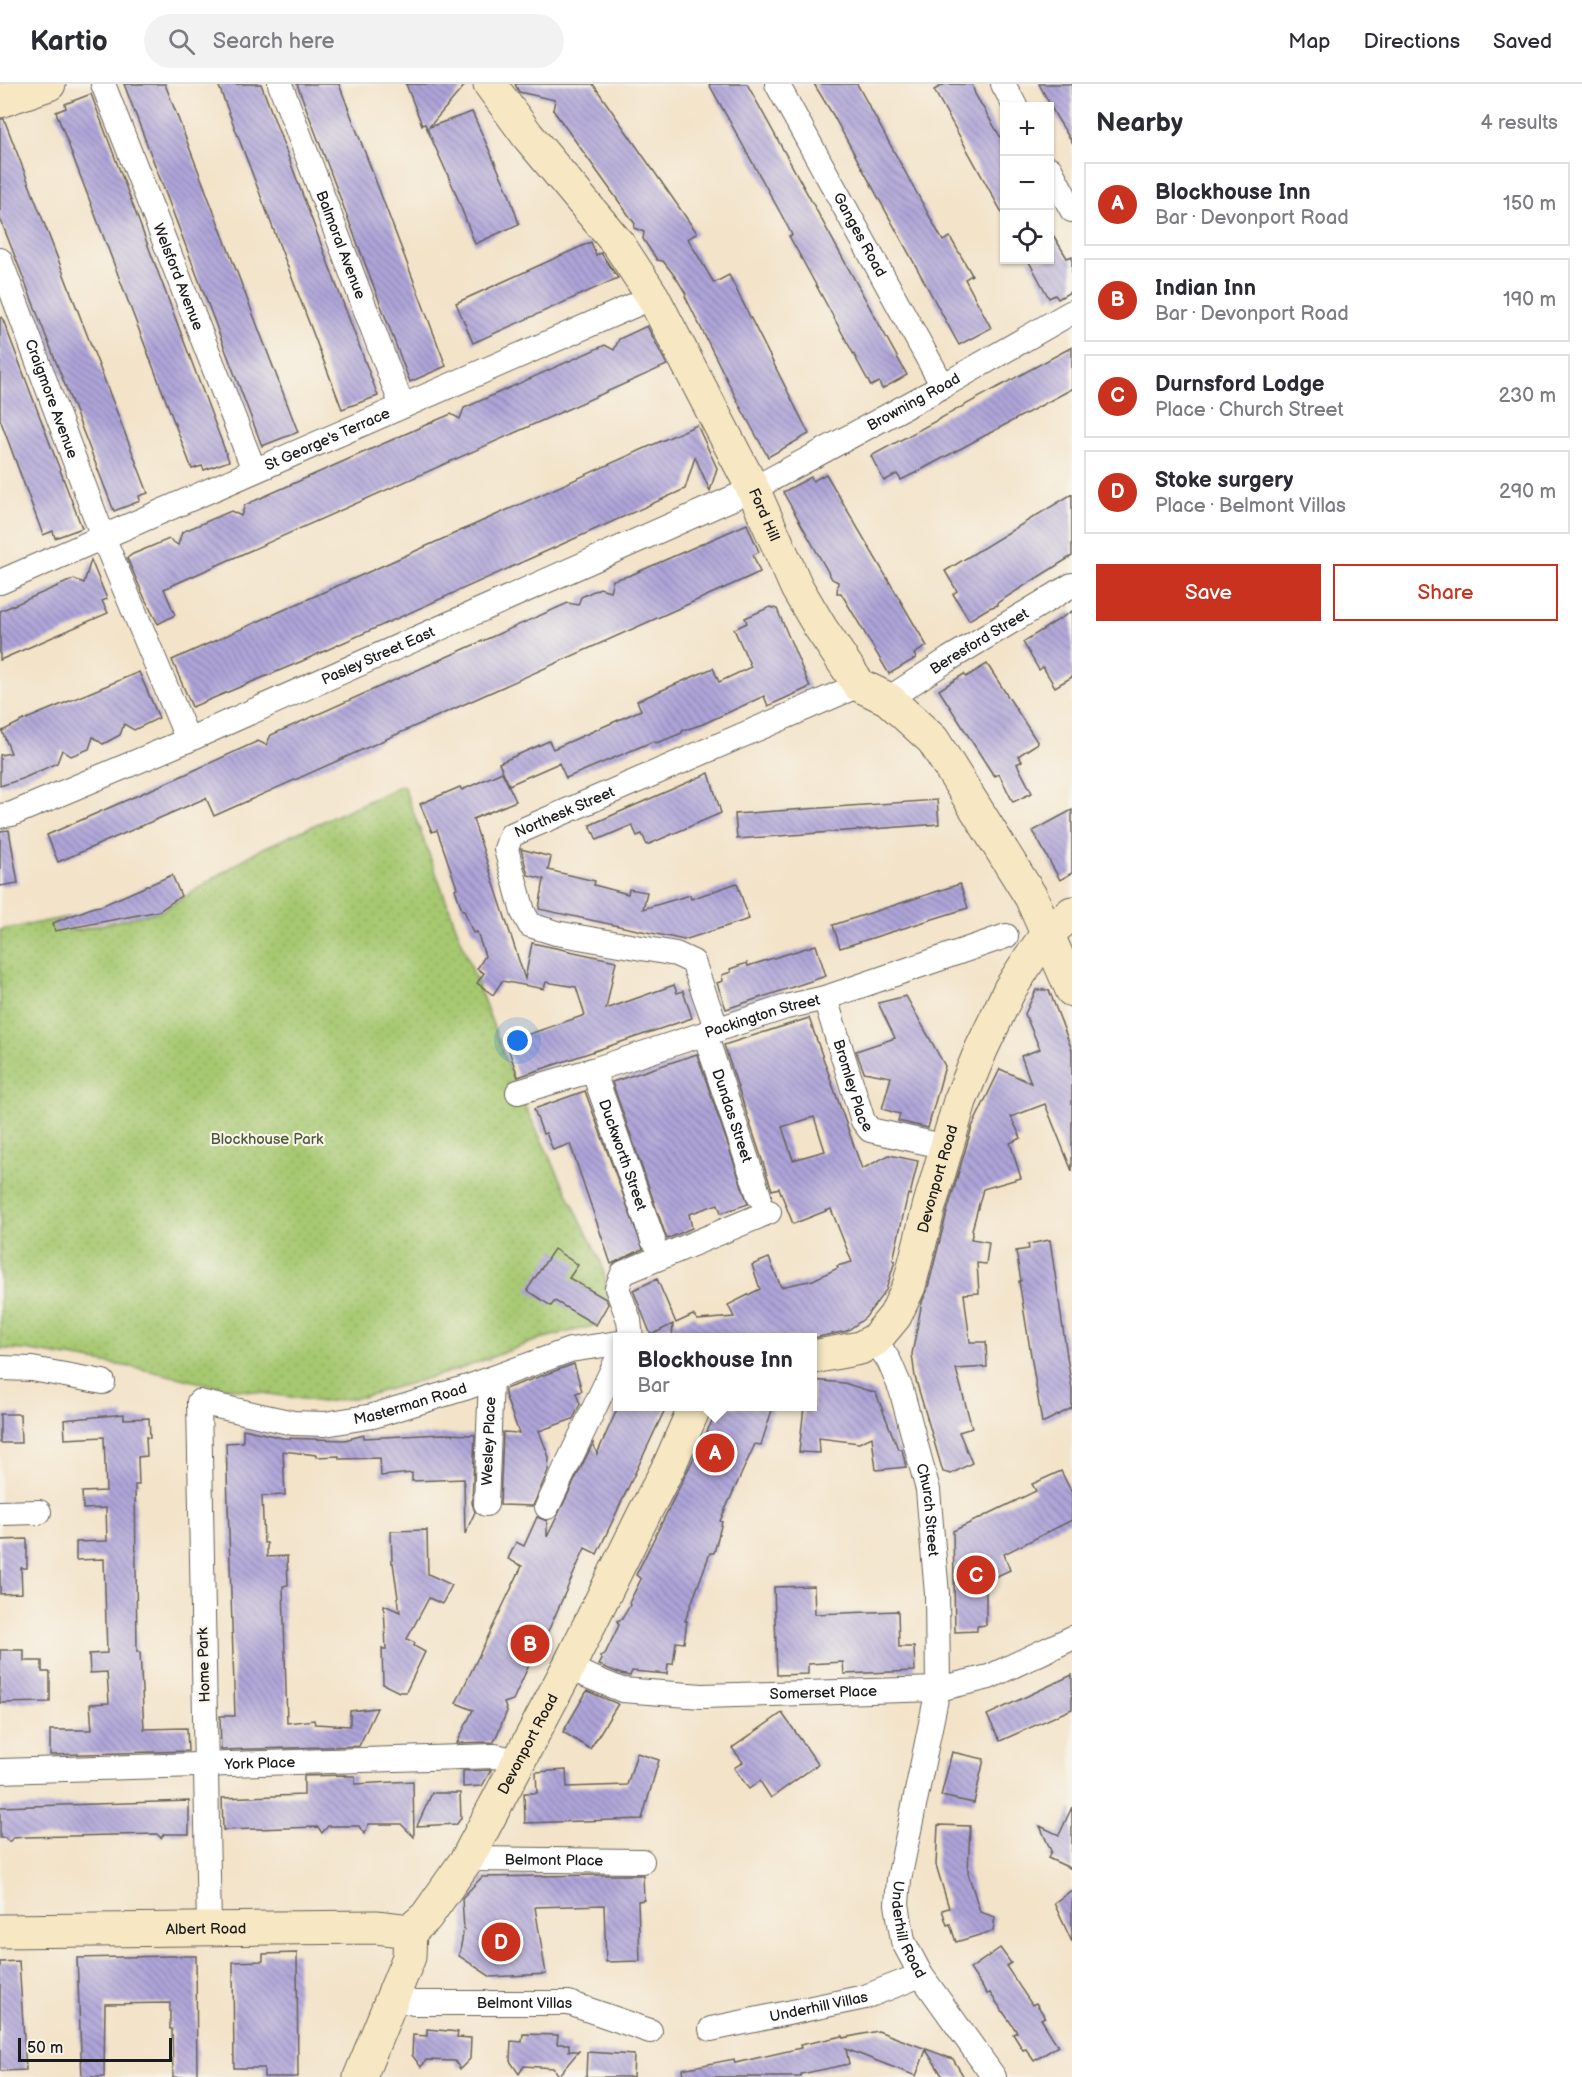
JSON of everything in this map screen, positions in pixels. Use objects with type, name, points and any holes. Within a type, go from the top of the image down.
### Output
[{"type":"main road","points":[[0,101],[49,84]]},
{"type":"main road","name":"Ford Hill","points":[[490,84],[528,136],[619,245],[653,297],[753,489],[797,588],[859,685]]},
{"type":"main road","points":[[859,685],[888,699],[933,740],[1031,897],[1050,935],[1072,990]]},
{"type":"main road","name":"Devonport Road","points":[[817,1357],[860,1348],[875,1340],[895,1316],[909,1286],[960,1101],[1010,989],[1050,935]]},
{"type":"main road","name":"Devonport Road","points":[[410,1931],[426,1917],[467,1858],[568,1668],[670,1464],[693,1411]]},
{"type":"main road","name":"Albert Road","points":[[0,1931],[376,1927],[410,1931]]},
{"type":"main road","points":[[360,2077],[409,1957],[410,1931]]},
{"type":"street","name":"Welsford Avenue","points":[[103,84],[254,470]]},
{"type":"street","name":"Balmoral Avenue","points":[[280,84],[402,406]]},
{"type":"street","name":"Ganges Road","points":[[777,84],[943,386]]},
{"type":"street","points":[[1003,84],[1013,102]]},
{"type":"street","points":[[1054,176],[1072,210]]},
{"type":"street","name":"Craigmore Avenue","points":[[0,260],[103,537],[188,740]]},
{"type":"street","name":"St George's Terrace","points":[[0,582],[653,297]]},
{"type":"street","name":"Browning Road","points":[[753,489],[943,386],[1072,312]]},
{"type":"street","name":"Pasley Street East","points":[[0,816],[12,814],[188,740],[753,489]]},
{"type":"street","name":"Beresford Street","points":[[888,699],[1072,585]]},
{"type":"street","name":"Northesk Street","points":[[711,1032],[693,962],[676,954],[556,933],[530,925],[523,912],[506,849],[511,835],[859,685]]},
{"type":"street","name":"Packington Street","points":[[518,1092],[593,1070],[786,1006],[825,998],[1006,936]]},
{"type":"street","name":"Bromley Place","points":[[825,998],[863,1121],[870,1130],[947,1147]]},
{"type":"street","name":"Dundas Street","points":[[631,1333],[629,1320],[617,1288],[623,1273],[764,1204],[711,1032]]},
{"type":"street","name":"Duckworth Street","points":[[593,1070],[653,1240]]},
{"type":"street","name":"Church Street","points":[[875,1340],[889,1361],[901,1389],[930,1499],[937,1594],[938,1689]]},
{"type":"street","name":"Masterman Road","points":[[199,1402],[294,1423],[325,1424],[373,1416],[491,1379],[570,1350],[613,1344]]},
{"type":"street","points":[[0,1368],[32,1369],[103,1382]]},
{"type":"street","points":[[547,1507],[613,1368]]},
{"type":"street","name":"Wesley Place","points":[[486,1504],[491,1379]]},
{"type":"street","name":"Home Park","points":[[199,1402],[209,1928]]},
{"type":"street","points":[[0,1513],[39,1512]]},
{"type":"street","name":"Somerset Place","points":[[568,1668],[622,1690],[702,1696],[938,1689],[989,1677],[1072,1638]]},
{"type":"street","name":"Underhill Road","points":[[938,1689],[898,1879],[897,1904],[903,1941],[921,1975],[993,2077]]},
{"type":"street","name":"York Place","points":[[0,1771],[495,1756],[518,1761]]},
{"type":"street","name":"Belmont Place","points":[[467,1858],[642,1861]]},
{"type":"street","name":"Underhill Villas","points":[[711,2029],[865,1996],[921,1975]]},
{"type":"street","name":"Belmont Villas","points":[[393,1998],[414,2003],[569,2003],[650,2031]]},
{"type":"green space","name":"Blockhouse Park","points":[[403,785],[518,1092],[602,1264],[609,1301],[596,1325],[540,1339],[460,1369],[362,1397],[322,1402],[211,1385],[137,1368],[25,1350],[0,1349],[0,930],[68,917],[73,931],[162,911],[257,851]]},
{"type":"building","points":[[124,84],[165,84],[298,432],[262,446]]},
{"type":"building","points":[[218,84],[261,84],[378,396],[342,409]]},
{"type":"building","points":[[297,84],[339,84],[446,366],[410,382]]},
{"type":"building","points":[[406,84],[466,84],[429,127],[472,112],[509,194],[519,224],[475,244],[454,189],[425,124],[422,125]]},
{"type":"building","points":[[515,84],[593,84],[697,233],[688,239],[714,283],[729,275],[809,434],[768,457],[677,279],[663,261],[657,260],[643,239],[644,232],[634,228],[635,224],[553,110],[555,100],[519,92]]},
{"type":"building","points":[[709,84],[747,84],[907,375],[882,389],[879,382],[871,386],[789,236],[792,235],[781,214]]},
{"type":"building","points":[[814,84],[857,84],[943,241],[950,237],[972,275],[965,279],[991,328],[959,345]]},
{"type":"building","points":[[945,84],[972,84],[975,94],[1000,136],[1000,209],[934,90]]},
{"type":"building","points":[[1039,84],[1072,84],[1072,142],[1054,112],[1054,102],[1049,102]]},
{"type":"building","points":[[91,94],[229,461],[204,470],[202,466],[192,469],[56,112],[66,108],[65,104]]},
{"type":"building","points":[[0,119],[4,119],[148,493],[139,496],[140,501],[114,511],[0,218]]},
{"type":"building","points":[[1054,237],[1067,258],[1072,256],[1072,291],[1058,299],[1055,295],[1049,298],[1030,264],[1054,264]]},
{"type":"building","points":[[591,242],[596,255],[601,253],[618,278],[473,343],[456,303]]},
{"type":"building","points":[[2,317],[82,528],[55,538],[53,531],[43,535],[0,419],[0,318]]},
{"type":"building","points":[[647,326],[667,365],[164,589],[175,615],[158,624],[127,558],[133,554],[169,539],[178,545],[182,532],[231,511],[241,516],[245,505],[451,414],[460,419],[464,408],[605,345],[614,350],[619,339]]},
{"type":"building","points":[[1072,347],[1072,389],[901,480],[897,474],[884,481],[871,456]]},
{"type":"building","points":[[697,425],[717,468],[710,491],[695,457],[685,489],[300,662],[192,707],[172,660]]},
{"type":"building","points":[[826,474],[927,646],[914,654],[916,658],[889,674],[841,593],[837,593],[838,582],[832,579],[783,492],[811,477],[813,481]]},
{"type":"building","points":[[1072,494],[1072,556],[997,603],[998,605],[969,620],[953,594],[957,591],[945,571]]},
{"type":"building","points":[[747,524],[759,552],[753,555],[760,572],[214,816],[206,798],[58,862],[47,835],[258,741],[266,745],[271,735],[568,603],[578,605],[581,597],[600,588],[610,591],[613,580],[631,575]]},
{"type":"building","points":[[91,560],[107,599],[102,601],[108,613],[0,660],[0,611],[74,579],[84,583]]},
{"type":"building","points":[[770,607],[777,609],[810,687],[768,706],[764,696],[703,724],[682,731],[682,733],[655,743],[654,741],[566,778],[559,763],[509,785],[499,763],[549,741],[553,749],[641,710],[637,701],[713,668],[719,682],[751,667],[734,629],[747,623],[745,618]]},
{"type":"building","points":[[1072,611],[1072,677],[1055,687],[1043,667],[1039,670],[1023,642]]},
{"type":"building","points":[[987,664],[1038,743],[1018,756],[1022,761],[1017,764],[1032,793],[1013,802],[999,774],[995,776],[992,773],[939,690],[964,674],[966,677]]},
{"type":"building","points":[[139,672],[159,718],[134,730],[124,724],[120,735],[103,744],[93,737],[89,749],[71,756],[62,750],[57,763],[0,786],[0,755],[11,753],[2,731]]},
{"type":"building","points":[[502,772],[516,801],[473,819],[525,979],[532,943],[616,961],[606,1009],[674,985],[677,993],[683,991],[692,1018],[518,1077],[506,1042],[585,1015],[576,987],[546,982],[544,989],[502,981],[493,995],[477,983],[484,973],[477,969],[485,956],[477,932],[473,933],[464,910],[462,910],[437,830],[432,832],[420,804],[460,787],[462,790]]},
{"type":"building","points":[[709,773],[721,813],[647,845],[642,834],[637,836],[632,825],[597,840],[590,825]]},
{"type":"building","points":[[937,800],[939,824],[737,839],[735,814]]},
{"type":"building","points":[[1072,810],[1072,873],[1060,880],[1033,831]]},
{"type":"building","points":[[9,830],[18,883],[0,886],[0,831]]},
{"type":"building","points":[[521,849],[551,857],[548,870],[595,881],[594,885],[628,894],[629,889],[647,892],[643,909],[690,895],[691,899],[737,883],[749,919],[684,940],[539,909],[544,879],[528,875]]},
{"type":"building","points":[[172,875],[181,896],[159,911],[55,931],[53,923],[101,906]]},
{"type":"building","points":[[960,884],[968,908],[840,948],[833,925]]},
{"type":"building","points":[[816,945],[826,976],[726,1009],[717,983],[723,981],[722,975],[731,972],[730,969],[747,963],[748,966]]},
{"type":"building","points":[[1036,990],[1049,990],[1072,1050],[1072,1171],[1045,1104],[1011,1117],[1021,1138],[1010,1143],[1021,1178],[983,1189],[972,1230],[971,1239],[989,1242],[986,1264],[977,1263],[979,1293],[964,1294],[970,1342],[986,1342],[987,1367],[956,1369],[972,1428],[959,1432],[972,1463],[951,1474],[943,1472],[915,1377],[912,1354],[922,1302],[972,1127],[1000,1069],[1031,1083],[1021,1056],[1040,1049],[1025,1014]]},
{"type":"building","points":[[906,996],[945,1066],[928,1128],[898,1121],[900,1114],[882,1109],[891,1077],[864,1072],[856,1051],[895,1038],[878,1003]]},
{"type":"building","points":[[809,1018],[862,1169],[889,1155],[918,1161],[886,1290],[865,1318],[847,1331],[817,1337],[817,1333],[672,1333],[673,1324],[650,1333],[633,1290],[657,1279],[676,1323],[693,1315],[698,1320],[734,1317],[728,1305],[760,1289],[752,1265],[769,1258],[781,1287],[813,1280],[838,1268],[837,1266],[852,1262],[831,1209],[793,1224],[779,1188],[772,1190],[724,1045]],"holes":[[[814,1117],[825,1151],[793,1160],[782,1127]]]},
{"type":"building","points":[[697,1054],[748,1204],[721,1213],[718,1204],[689,1214],[692,1228],[667,1239],[612,1082]]},
{"type":"building","points":[[585,1091],[643,1249],[611,1264],[570,1144],[553,1150],[546,1133],[543,1134],[534,1109]]},
{"type":"building","points":[[1050,1240],[1072,1390],[1072,1408],[1042,1423],[1016,1251],[1029,1249],[1028,1244]]},
{"type":"building","points":[[554,1249],[578,1265],[569,1278],[606,1299],[608,1304],[596,1325],[555,1301],[551,1306],[527,1290]]},
{"type":"building","points":[[574,1364],[582,1391],[576,1393],[580,1404],[573,1419],[539,1431],[549,1457],[548,1471],[533,1506],[500,1505],[503,1432],[519,1433],[505,1395],[505,1389]]},
{"type":"building","points":[[817,1380],[844,1383],[876,1393],[898,1449],[902,1449],[906,1467],[876,1470],[872,1437],[859,1443],[819,1438],[820,1453],[799,1452],[804,1411],[817,1411]]},
{"type":"building","points":[[616,1411],[664,1411],[597,1554],[585,1548],[550,1627],[513,1700],[504,1703],[507,1711],[494,1742],[457,1743],[473,1710],[456,1703],[522,1566],[508,1559],[516,1542],[524,1546],[537,1517],[547,1521],[547,1537],[593,1443],[597,1454]]},
{"type":"building","points":[[717,1411],[772,1411],[761,1445],[755,1444],[720,1521],[722,1522],[714,1553],[710,1553],[685,1621],[687,1621],[684,1643],[676,1642],[673,1664],[668,1664],[667,1674],[632,1671],[630,1676],[599,1665],[602,1660],[600,1656],[605,1654],[619,1625],[617,1621],[622,1619],[630,1605],[641,1579],[636,1575]]},
{"type":"building","points":[[0,1414],[20,1414],[21,1443],[0,1443]]},
{"type":"building","points":[[124,1414],[124,1419],[149,1418],[150,1438],[146,1437],[147,1456],[138,1457],[139,1485],[135,1485],[137,1652],[140,1652],[144,1729],[187,1728],[188,1751],[50,1755],[50,1730],[92,1730],[90,1704],[109,1703],[107,1672],[90,1673],[89,1654],[107,1653],[104,1559],[76,1560],[76,1542],[107,1541],[106,1508],[83,1509],[82,1492],[106,1491],[104,1437],[65,1439],[64,1420]]},
{"type":"building","points":[[243,1429],[283,1438],[345,1440],[364,1435],[364,1438],[443,1434],[475,1435],[472,1503],[475,1512],[465,1534],[464,1479],[412,1481],[412,1473],[381,1476],[380,1458],[339,1459],[339,1456],[316,1457],[316,1455],[283,1451],[285,1495],[262,1496],[264,1543],[267,1543],[267,1557],[287,1556],[288,1585],[283,1586],[287,1723],[314,1720],[315,1724],[350,1726],[350,1711],[377,1708],[359,1746],[221,1750],[220,1716],[235,1716],[226,1443],[243,1442]]},
{"type":"building","points":[[1061,1471],[1072,1493],[1072,1520],[1004,1554],[1010,1570],[986,1581],[986,1625],[977,1626],[977,1631],[955,1632],[953,1531],[1036,1491],[1032,1484]]},
{"type":"building","points":[[427,1530],[428,1574],[452,1585],[442,1604],[429,1598],[407,1639],[425,1652],[406,1692],[399,1692],[383,1684],[382,1648],[386,1650],[384,1605],[400,1612],[392,1563],[391,1531]]},
{"type":"building","points":[[27,1539],[27,1568],[21,1568],[22,1593],[0,1594],[0,1540]]},
{"type":"building","points":[[814,1586],[815,1614],[898,1611],[899,1647],[914,1647],[915,1671],[844,1674],[843,1662],[808,1664],[808,1674],[777,1675],[774,1587]]},
{"type":"building","points":[[0,1650],[24,1650],[24,1661],[42,1661],[42,1672],[50,1672],[50,1702],[0,1703]]},
{"type":"building","points":[[1072,1675],[1072,1709],[1000,1741],[987,1715]]},
{"type":"building","points":[[587,1691],[618,1704],[590,1749],[563,1732]]},
{"type":"building","points":[[782,1713],[818,1764],[771,1798],[760,1781],[749,1789],[734,1768],[743,1762],[732,1748]]},
{"type":"building","points":[[952,1752],[984,1759],[974,1803],[941,1796]]},
{"type":"building","points":[[637,1753],[659,1760],[642,1819],[525,1823],[524,1793],[537,1793],[536,1772],[566,1770],[567,1787],[627,1785]]},
{"type":"building","points":[[491,1770],[482,1786],[463,1787],[463,1771]]},
{"type":"building","points":[[304,1776],[355,1776],[355,1784],[413,1781],[414,1837],[401,1824],[369,1824],[364,1834],[359,1826],[328,1826],[322,1833],[318,1827],[223,1830],[222,1798],[304,1795]]},
{"type":"building","points":[[432,1793],[460,1793],[461,1818],[457,1824],[417,1826]]},
{"type":"building","points":[[189,1801],[189,1834],[164,1834],[161,1838],[157,1834],[26,1837],[13,1838],[9,1842],[5,1838],[0,1838],[0,1807]]},
{"type":"building","points":[[1072,1807],[1072,1869],[1048,1858],[1051,1851],[1040,1826],[1059,1835]]},
{"type":"building","points":[[938,1825],[970,1826],[968,1873],[980,1912],[995,1917],[993,1931],[956,1942],[950,1924],[947,1925],[942,1910],[949,1908],[936,1865]]},
{"type":"building","points":[[643,1875],[644,1900],[638,1901],[640,1961],[606,1962],[604,1905],[535,1907],[546,1974],[491,1977],[459,1956],[464,1929],[462,1898],[482,1877]]},
{"type":"building","points":[[1072,1890],[1072,1942],[1054,1903]]},
{"type":"building","points":[[1000,1948],[1011,1963],[1006,1966],[1032,2005],[1036,2003],[1045,2017],[1041,2019],[1058,2046],[1034,2061],[1026,2049],[1023,2050],[1013,2034],[1017,2032],[970,1969]]},
{"type":"building","points":[[297,1953],[298,2077],[264,2077],[264,2068],[234,2068],[233,1962],[263,1961],[263,1954]]},
{"type":"building","points":[[196,1956],[197,2077],[173,2077],[170,2003],[105,2004],[104,2077],[82,2077],[77,1958]]},
{"type":"building","points":[[19,1961],[26,2070],[0,2071],[0,1962]]},
{"type":"building","points":[[427,2029],[458,2032],[457,2037],[471,2038],[470,2059],[460,2069],[455,2061],[426,2060],[421,2067],[412,2055],[413,2035],[427,2036]]},
{"type":"building","points":[[878,2031],[953,2059],[964,2077],[943,2077],[926,2050],[916,2076],[846,2049],[849,2064],[801,2074],[801,2077],[683,2077],[682,2069],[734,2059],[735,2063],[801,2048],[800,2045]]},
{"type":"building","points":[[523,2034],[558,2035],[557,2044],[569,2044],[569,2051],[579,2051],[558,2076],[553,2068],[524,2066],[519,2074],[510,2061],[511,2041],[522,2042]]},
{"type":"building","points":[[587,2052],[634,2055],[633,2077],[586,2077]]},
{"type":"place","name":"Blockhouse Inn","points":[[715,1453]]},
{"type":"place","name":"Durnsford Lodge","points":[[976,1575]]},
{"type":"place","name":"Indian Inn","points":[[530,1644]]},
{"type":"place","name":"Stoke surgery","points":[[501,1942]]}]
